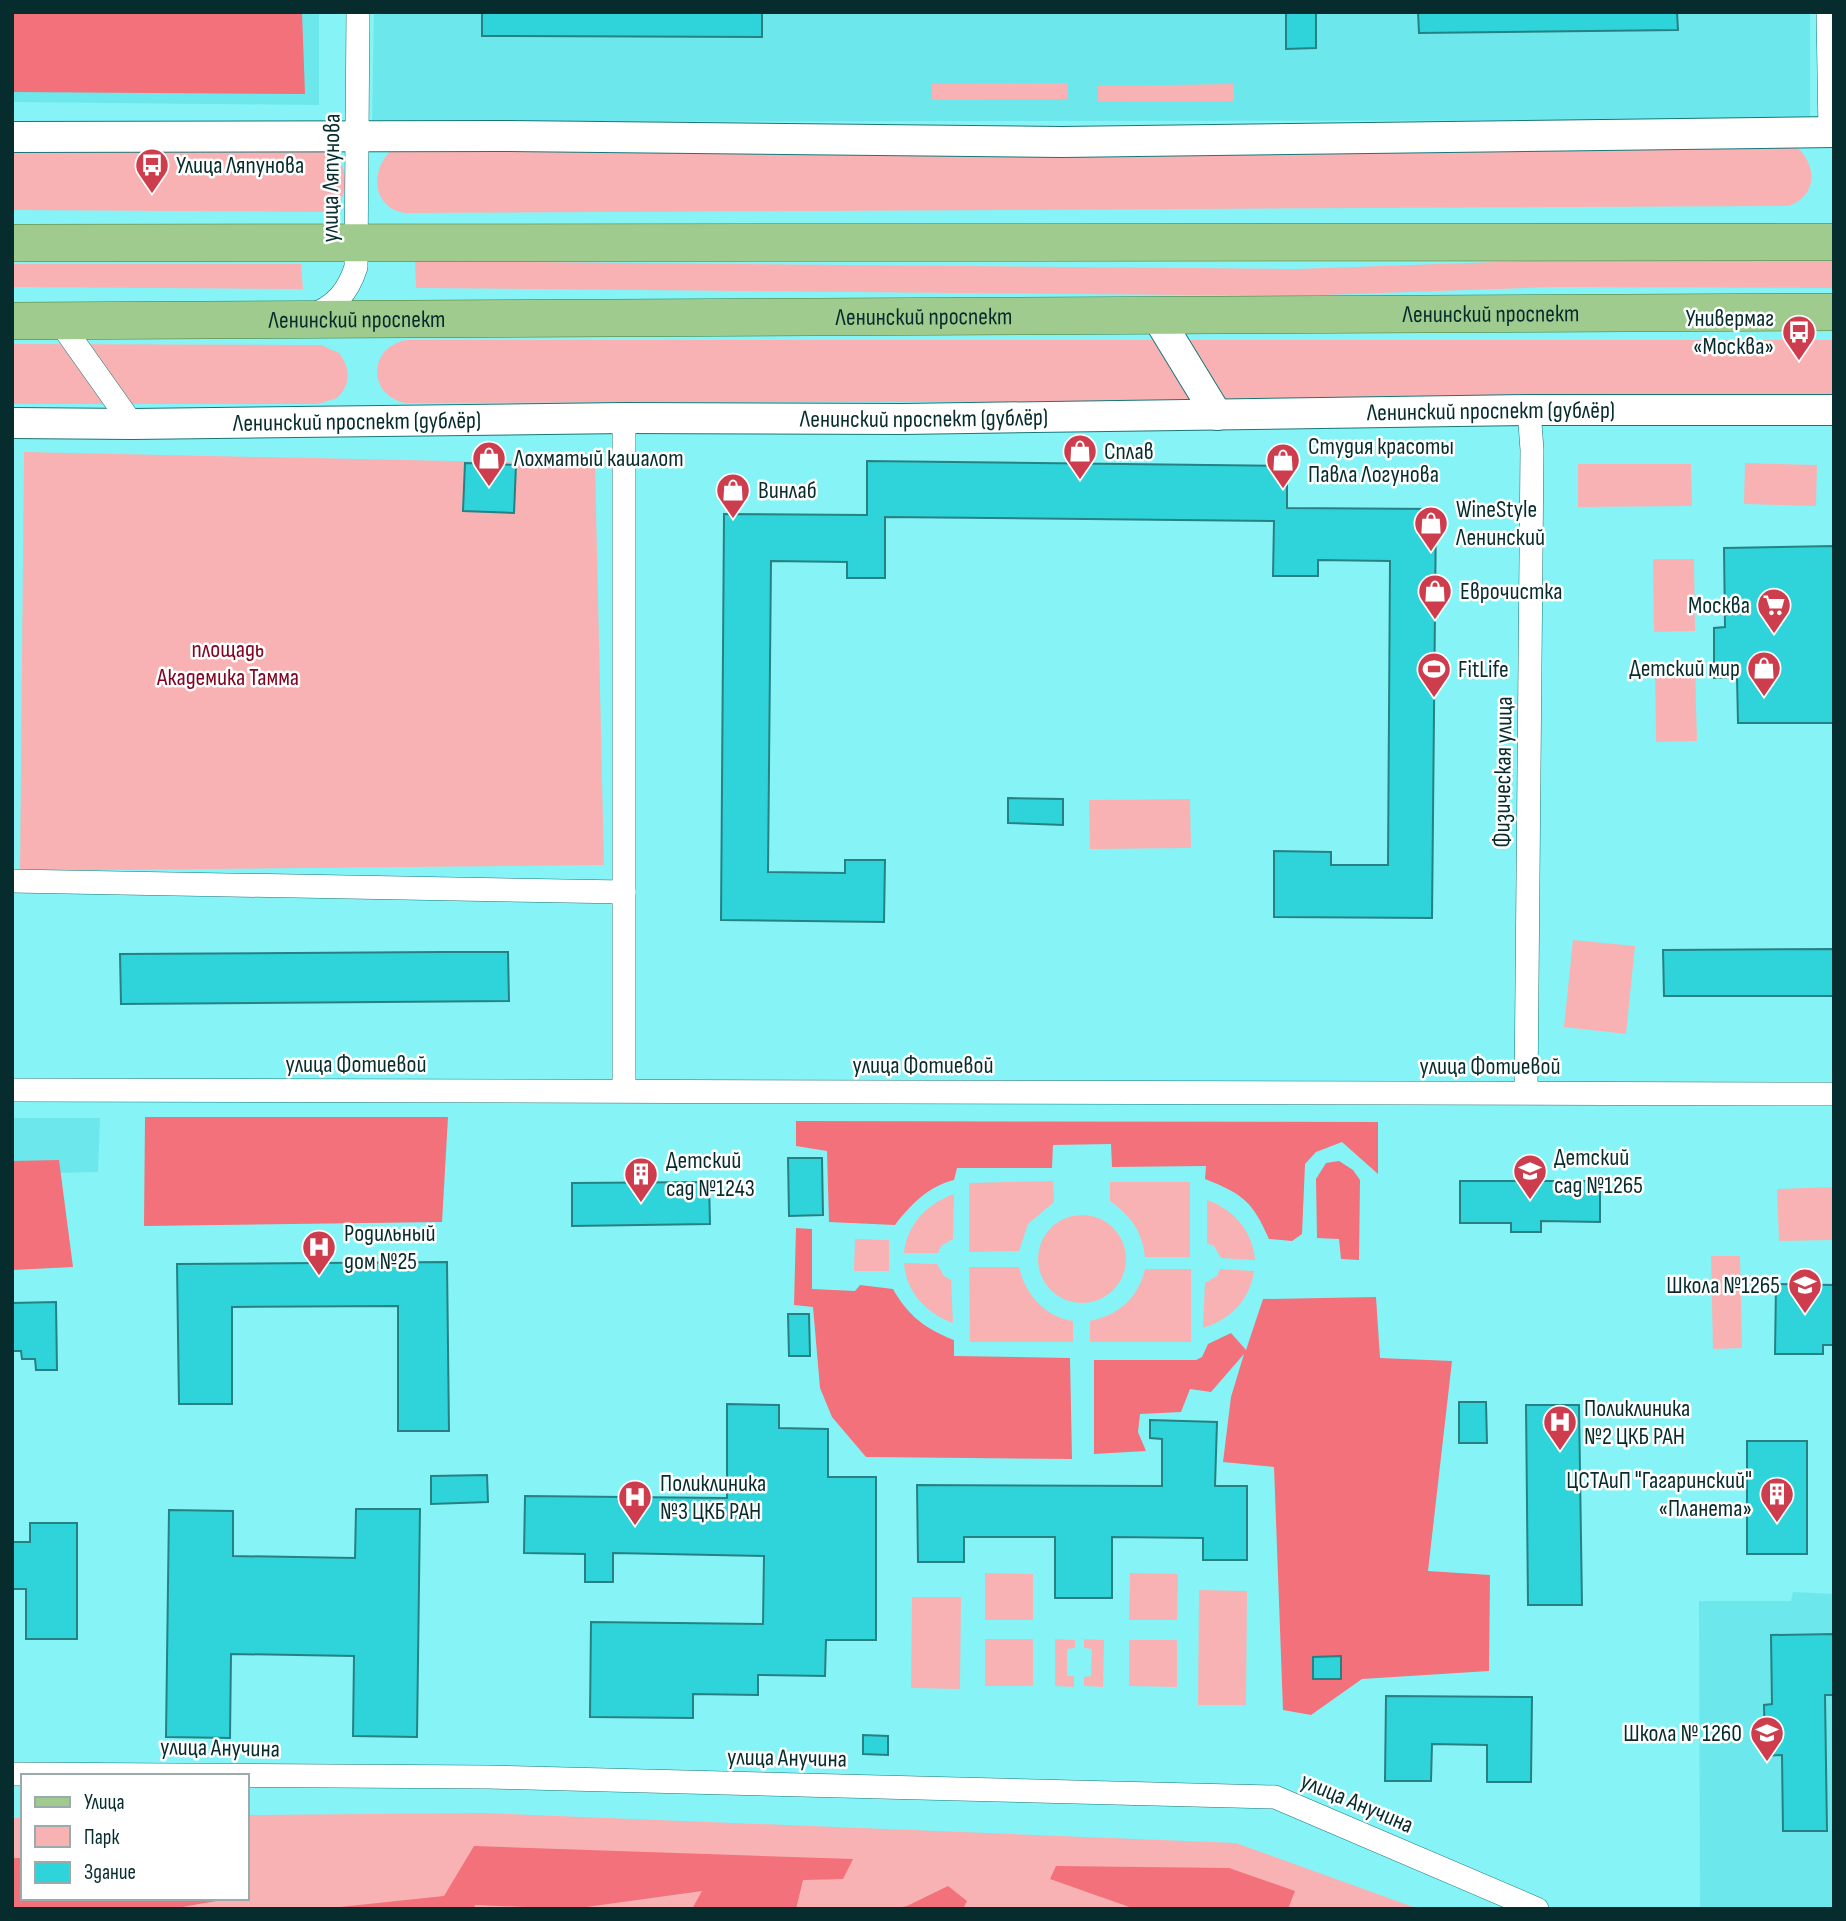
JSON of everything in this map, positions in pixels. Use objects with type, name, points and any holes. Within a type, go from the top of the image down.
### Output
[{"type":"main road","points":[[12,243],[356,245],[1834,242]]},
{"type":"main road","name":"Ленинский проспект","points":[[12,321],[1834,312]]},
{"type":"street","name":"улица Ляпунова","points":[[304,318],[324,311],[339,300],[351,284],[356,267],[358,12]]},
{"type":"street","points":[[12,137],[357,136],[1062,142],[1832,132],[1828,12]]},
{"type":"street","points":[[1156,316],[1217,415]]},
{"type":"street","points":[[59,321],[132,424]]},
{"type":"street","name":"Ленинский проспект (дублёр)","points":[[12,423],[1217,415],[1529,410],[1834,410]]},
{"type":"street","name":"Физическая улица","points":[[1526,1092],[1532,462],[1529,410]]},
{"type":"street","points":[[624,418],[624,1090]]},
{"type":"street","points":[[12,881],[624,892]]},
{"type":"street","name":"улица Фотиевой","points":[[12,1090],[1834,1094]]},
{"type":"street","name":"улица Анучина","points":[[248,1775],[487,1777],[1275,1797],[1537,1909]]},
{"type":"shaded area","points":[[12,12],[319,12],[319,105],[12,102]]},
{"type":"shaded area","points":[[12,12],[302,12],[305,94],[12,92]]},
{"type":"shaded area","points":[[374,12],[1810,12],[1810,120],[372,122]]},
{"type":"shaded area","points":[[145,1117],[448,1117],[442,1222],[144,1226]]},
{"type":"shaded area","points":[[12,1118],[100,1118],[98,1172],[12,1174]]},
{"type":"shaded area","points":[[796,1121],[1378,1122],[1378,1174],[1342,1142],[1316,1152],[1305,1164],[1302,1234],[1292,1241],[1269,1239],[1258,1216],[1245,1201],[1205,1179],[1206,1166],[1112,1167],[1111,1144],[1053,1145],[1052,1168],[957,1168],[954,1180],[921,1197],[895,1225],[829,1222],[827,1151],[796,1146]]},
{"type":"shaded area","points":[[59,1160],[73,1267],[12,1270],[12,1161]]},
{"type":"shaded area","points":[[1339,1161],[1353,1170],[1360,1180],[1359,1260],[1341,1259],[1339,1239],[1317,1238],[1316,1179],[1326,1163]]},
{"type":"shaded area","points":[[796,1228],[812,1229],[812,1289],[855,1291],[860,1285],[893,1289],[905,1307],[919,1320],[954,1340],[954,1356],[1070,1358],[1072,1459],[866,1457],[832,1417],[820,1388],[813,1307],[794,1305]]},
{"type":"shaded area","points":[[1376,1297],[1380,1358],[1452,1361],[1428,1571],[1490,1575],[1489,1671],[1362,1679],[1311,1715],[1283,1710],[1274,1467],[1223,1462],[1231,1397],[1244,1354],[1211,1392],[1190,1389],[1181,1412],[1140,1414],[1138,1432],[1146,1451],[1094,1454],[1094,1360],[1196,1360],[1202,1357],[1208,1344],[1231,1333],[1246,1350],[1263,1299]]},
{"type":"shaded area","name":"Школа № 1260","points":[[1793,1592],[1834,1594],[1834,1909],[1700,1909],[1699,1601],[1791,1601]]},
{"type":"shaded area","points":[[474,1846],[853,1859],[843,1879],[803,1880],[796,1909],[692,1909],[702,1891],[572,1909],[475,1905],[474,1909],[321,1909],[444,1896]]},
{"type":"shaded area","points":[[12,1858],[21,1858],[21,1900],[222,1900],[171,1909],[12,1909]]},
{"type":"shaded area","points":[[1056,1866],[1229,1868],[1295,1891],[1288,1909],[1135,1909],[1050,1879]]},
{"type":"shaded area","points":[[948,1886],[967,1901],[963,1909],[893,1909],[907,1906]]},
{"type":"green space","points":[[1068,83],[1068,99],[932,100],[932,84]]},
{"type":"green space","points":[[1234,84],[1234,101],[1098,102],[1098,86]]},
{"type":"green space","points":[[1797,147],[1809,163],[1811,180],[1805,195],[1788,206],[405,213],[393,210],[385,203],[377,185],[381,165],[394,148]]},
{"type":"green space","points":[[12,149],[331,151],[338,158],[345,175],[344,194],[332,208],[323,212],[12,210]]},
{"type":"green space","points":[[1834,258],[1834,288],[1554,287],[1294,296],[416,288],[415,261],[1296,269],[1557,260]]},
{"type":"green space","points":[[12,264],[301,264],[303,289],[12,287]]},
{"type":"green space","points":[[406,340],[1834,340],[1834,400],[405,403],[384,390],[377,371],[384,352]]},
{"type":"green space","points":[[12,344],[321,345],[339,353],[346,365],[348,376],[342,393],[337,398],[318,404],[12,404]]},
{"type":"green space","name":"площадь Академика Тамма","points":[[24,452],[595,464],[604,865],[20,871]]},
{"type":"green space","points":[[1745,463],[1817,465],[1816,506],[1744,504]]},
{"type":"green space","points":[[1578,464],[1691,464],[1692,506],[1578,507]]},
{"type":"green space","points":[[1653,559],[1694,559],[1695,631],[1654,632]]},
{"type":"green space","points":[[1695,668],[1697,741],[1656,742],[1655,669]]},
{"type":"green space","points":[[1190,799],[1191,848],[1090,849],[1089,800]]},
{"type":"green space","points":[[1573,940],[1635,946],[1626,1034],[1564,1027]]},
{"type":"green space","points":[[1053,1181],[1054,1202],[1028,1224],[1019,1251],[969,1252],[969,1183]]},
{"type":"green space","points":[[1110,1182],[1190,1182],[1190,1257],[1145,1257],[1134,1225],[1124,1212],[1110,1201]]},
{"type":"green space","points":[[1834,1187],[1834,1240],[1779,1241],[1777,1189]]},
{"type":"green space","points":[[954,1194],[953,1239],[941,1246],[938,1253],[904,1253],[909,1233],[920,1216],[936,1203]]},
{"type":"green space","points":[[1207,1200],[1225,1209],[1240,1222],[1250,1240],[1255,1260],[1221,1258],[1214,1246],[1207,1243]]},
{"type":"green space","points":[[1082,1215],[1099,1219],[1113,1228],[1122,1242],[1126,1259],[1122,1276],[1113,1290],[1099,1299],[1082,1303],[1065,1299],[1051,1290],[1042,1276],[1038,1259],[1042,1242],[1051,1228],[1065,1219]]},
{"type":"green space","points":[[855,1239],[889,1240],[889,1271],[854,1271]]},
{"type":"green space","points":[[1711,1256],[1740,1256],[1742,1348],[1713,1349]]},
{"type":"green space","points":[[904,1263],[937,1264],[944,1276],[951,1280],[953,1323],[934,1313],[919,1300],[909,1283]]},
{"type":"green space","points":[[969,1267],[1019,1267],[1026,1286],[1038,1303],[1054,1315],[1073,1321],[1073,1342],[970,1342]]},
{"type":"green space","points":[[1145,1269],[1191,1269],[1191,1342],[1090,1342],[1090,1321],[1109,1315],[1125,1304],[1137,1289]]},
{"type":"green space","points":[[1220,1269],[1254,1271],[1252,1281],[1243,1300],[1230,1314],[1203,1328],[1205,1283],[1217,1276]]},
{"type":"green space","points":[[985,1573],[1033,1574],[1033,1620],[985,1620]]},
{"type":"green space","points":[[1130,1573],[1178,1574],[1177,1620],[1129,1620]]},
{"type":"green space","points":[[1199,1590],[1247,1591],[1246,1705],[1198,1705]]},
{"type":"green space","points":[[912,1597],[961,1597],[960,1689],[911,1688]]},
{"type":"green space","points":[[985,1639],[1033,1639],[1033,1686],[985,1686]]},
{"type":"green space","points":[[1055,1639],[1075,1640],[1075,1648],[1067,1649],[1067,1676],[1074,1676],[1074,1687],[1055,1686]]},
{"type":"green space","points":[[1084,1639],[1104,1640],[1103,1687],[1084,1686],[1084,1677],[1091,1676],[1092,1649],[1084,1648]]},
{"type":"green space","points":[[1129,1640],[1177,1640],[1177,1687],[1129,1686]]},
{"type":"green space","points":[[484,1813],[1236,1843],[1419,1909],[12,1909],[12,1818],[21,1818],[21,1900],[248,1900],[248,1815]]},
{"type":"building","points":[[482,12],[762,12],[762,37],[482,36]]},
{"type":"building","points":[[1286,12],[1316,12],[1316,48],[1286,49]]},
{"type":"building","points":[[1418,12],[1677,12],[1678,30],[1419,33]]},
{"type":"building","points":[[867,461],[1287,466],[1287,508],[1436,509],[1432,918],[1274,917],[1274,851],[1331,852],[1331,865],[1388,865],[1390,561],[1318,560],[1318,576],[1273,576],[1274,521],[885,517],[885,578],[847,578],[847,562],[771,561],[768,872],[845,873],[845,860],[885,860],[884,922],[721,920],[724,514],[867,515]]},
{"type":"building","name":"Лохматый кашалот","points":[[465,463],[516,465],[514,513],[463,511]]},
{"type":"building","name":"Москва","points":[[1834,546],[1834,723],[1738,723],[1737,677],[1714,678],[1714,628],[1725,627],[1724,548]]},
{"type":"building","points":[[1008,798],[1063,799],[1063,825],[1008,823]]},
{"type":"building","points":[[1834,949],[1834,996],[1664,996],[1663,950]]},
{"type":"building","points":[[508,952],[509,1001],[121,1004],[120,954]]},
{"type":"building","points":[[788,1158],[822,1158],[823,1215],[789,1216]]},
{"type":"building","name":"Детский сад №1265","points":[[1460,1181],[1600,1181],[1600,1222],[1541,1221],[1541,1232],[1511,1232],[1511,1223],[1460,1223]]},
{"type":"building","name":"Детский сад №1243","points":[[709,1182],[710,1224],[572,1226],[572,1183]]},
{"type":"building","points":[[447,1262],[449,1431],[398,1431],[398,1306],[232,1307],[232,1404],[179,1404],[177,1264]]},
{"type":"building","name":"Школа №1265","points":[[1776,1284],[1834,1285],[1834,1345],[1823,1345],[1823,1354],[1775,1354]]},
{"type":"building","points":[[56,1302],[57,1370],[36,1370],[35,1359],[22,1359],[21,1351],[12,1351],[12,1303]]},
{"type":"building","points":[[788,1314],[809,1314],[810,1356],[789,1356]]},
{"type":"building","points":[[1459,1402],[1486,1402],[1487,1443],[1459,1443]]},
{"type":"building","points":[[727,1404],[779,1405],[779,1428],[828,1429],[828,1477],[876,1477],[876,1640],[826,1640],[825,1676],[758,1675],[758,1695],[693,1694],[693,1718],[590,1717],[591,1622],[763,1624],[764,1556],[613,1553],[613,1582],[585,1582],[585,1554],[524,1553],[525,1496],[727,1498]]},
{"type":"building","points":[[1526,1405],[1579,1405],[1582,1605],[1528,1605]]},
{"type":"building","points":[[1150,1420],[1217,1422],[1215,1486],[1247,1486],[1247,1560],[1203,1560],[1203,1538],[1112,1537],[1112,1598],[1055,1598],[1055,1537],[964,1537],[964,1562],[918,1562],[917,1485],[1162,1486],[1162,1439],[1150,1438]]},
{"type":"building","name":"ЦСТАиП \"Гагаринский\" «Планета»","points":[[1747,1441],[1807,1441],[1807,1554],[1747,1554]]},
{"type":"building","points":[[487,1475],[488,1502],[431,1504],[431,1476]]},
{"type":"building","points":[[356,1509],[420,1509],[417,1737],[353,1736],[354,1656],[231,1654],[230,1738],[166,1737],[169,1510],[233,1511],[233,1556],[355,1558]]},
{"type":"building","points":[[30,1523],[77,1523],[77,1639],[26,1639],[26,1589],[12,1589],[12,1542],[30,1542]]},
{"type":"building","points":[[1834,1634],[1834,1695],[1825,1695],[1827,1831],[1783,1831],[1782,1755],[1765,1756],[1764,1705],[1772,1704],[1771,1635]]},
{"type":"building","points":[[1341,1656],[1341,1679],[1313,1679],[1313,1657]]},
{"type":"building","points":[[1386,1696],[1532,1697],[1531,1782],[1487,1782],[1487,1745],[1432,1744],[1431,1781],[1385,1781]]},
{"type":"building","points":[[863,1735],[888,1736],[888,1755],[863,1754]]},
{"type":"place","name":"Улица Ляпунова","points":[[152,195]]},
{"type":"place","name":"Универмаг «Москва»","points":[[1799,362]]},
{"type":"place","name":"Сплав","points":[[1080,481]]},
{"type":"place","name":"Лохматый кашалот","points":[[489,488]]},
{"type":"place","name":"Студия красоты Павла Логунова","points":[[1283,490]]},
{"type":"place","name":"Винлаб","points":[[733,520]]},
{"type":"place","name":"WineStyle Ленинский","points":[[1431,553]]},
{"type":"place","name":"Еврочистка","points":[[1435,621]]},
{"type":"place","name":"Москва","points":[[1774,635]]},
{"type":"place","name":"Детский мир","points":[[1764,698]]},
{"type":"place","name":"FitLife","points":[[1434,699]]},
{"type":"place","name":"Детский сад №1265","points":[[1530,1201]]},
{"type":"place","name":"Детский сад №1243","points":[[641,1204]]},
{"type":"place","name":"Родильный дом №25","points":[[319,1277]]},
{"type":"place","name":"Школа №1265","points":[[1805,1315]]},
{"type":"place","name":"Поликлиника №2 ЦКБ РАН","points":[[1560,1452]]},
{"type":"place","name":"ЦСТАиП \"Гагаринский\" «Планета»","points":[[1777,1524]]},
{"type":"place","name":"Поликлиника №3 ЦКБ РАН","points":[[635,1527]]},
{"type":"place","name":"Школа № 1260","points":[[1767,1763]]}]
